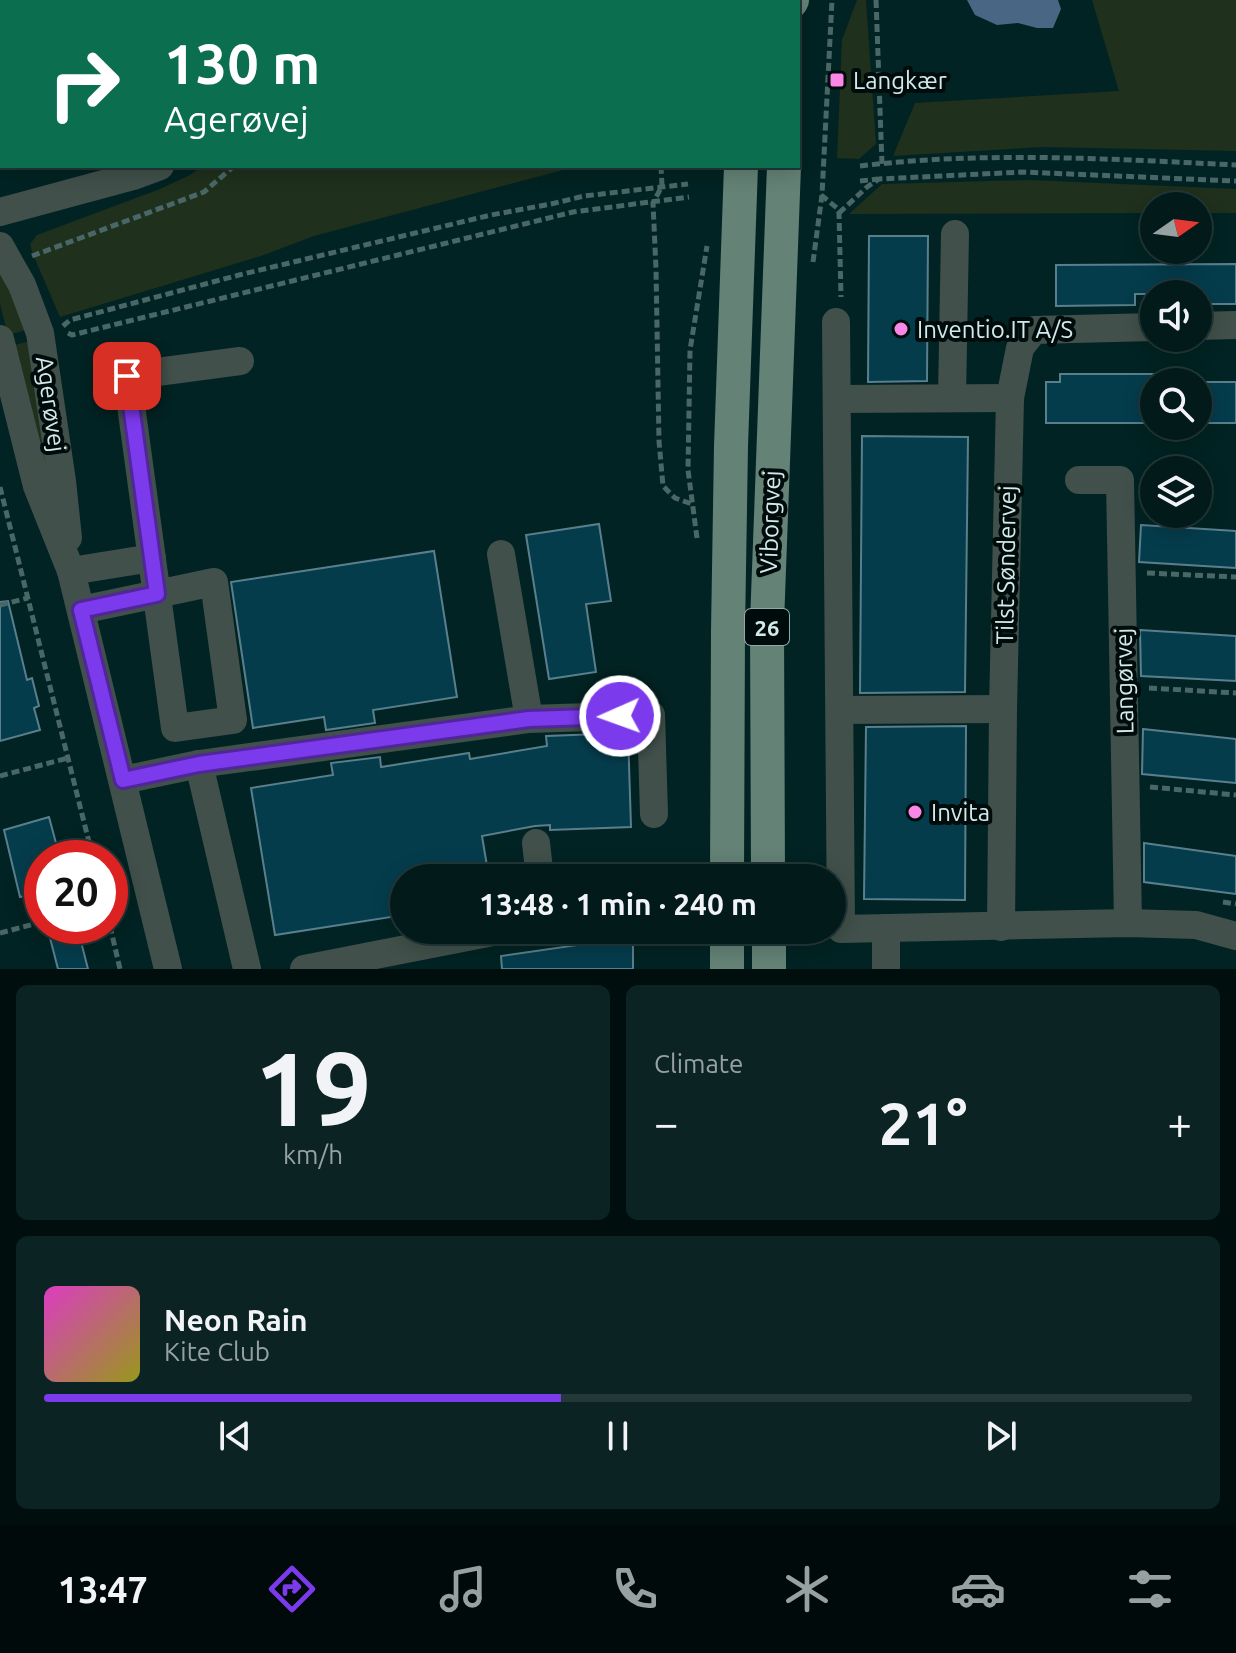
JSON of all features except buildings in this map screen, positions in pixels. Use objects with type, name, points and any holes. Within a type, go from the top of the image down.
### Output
[{"type":"main road","name":"Viborgvej","points":[[727,864],[731,446],[741,168]]},
{"type":"main road","name":"Viborgvej","points":[[768,864],[767,623],[784,168]]},
{"type":"main road","points":[[727,944],[727,969]]},
{"type":"main road","points":[[769,944],[769,969]]},
{"type":"street","points":[[0,212],[155,168]]},
{"type":"street","points":[[952,398],[955,234]]},
{"type":"street","name":"Agerøvej","points":[[0,246],[22,285],[40,333],[62,481],[71,571]]},
{"type":"street","points":[[836,322],[841,929],[1128,923],[1196,925],[1236,936]]},
{"type":"street","points":[[1212,326],[1236,325]]},
{"type":"street","name":"Tilst Søndervej","points":[[1001,927],[1010,398],[1020,348],[1034,330],[1140,327]]},
{"type":"street","name":"Agerøvej","points":[[0,339],[37,486],[71,571],[168,969]]},
{"type":"street","points":[[81,610],[157,594],[214,582],[233,720],[175,728],[157,594],[127,376],[240,361]]},
{"type":"street","points":[[837,399],[1010,398]]},
{"type":"street","name":"Langørvej","points":[[1079,480],[1120,480],[1128,923]]},
{"type":"street","points":[[501,554],[529,719]]},
{"type":"street","points":[[71,571],[152,558]]},
{"type":"street","points":[[840,710],[1003,709]]},
{"type":"street","points":[[123,780],[199,764],[529,719],[651,715],[654,814]]},
{"type":"street","points":[[199,764],[247,969]]},
{"type":"street","points":[[536,843],[538,864]]},
{"type":"street","points":[[886,928],[886,969]]},
{"type":"street","points":[[304,969],[432,944]]},
{"type":"path","points":[[822,195],[832,0]]},
{"type":"path","points":[[876,0],[882,164]]},
{"type":"path","points":[[860,166],[1039,156],[1236,165]]},
{"type":"path","points":[[32,256],[204,192],[232,168]]},
{"type":"path","points":[[661,168],[662,186],[653,203],[659,441],[663,486],[675,498],[692,504]]},
{"type":"path","points":[[860,181],[1023,172],[1236,181]]},
{"type":"path","points":[[839,213],[879,179]]},
{"type":"path","points":[[688,184],[584,196],[491,215],[224,279],[70,320],[60,328],[72,335],[573,212],[689,197]]},
{"type":"path","points":[[812,194],[822,195],[839,213],[842,318],[836,322]]},
{"type":"path","points":[[688,444],[699,443]]},
{"type":"path","points":[[0,487],[88,840]]},
{"type":"path","points":[[1122,572],[1236,577]]},
{"type":"path","points":[[0,605],[28,598]]},
{"type":"path","points":[[1124,686],[1236,693]]},
{"type":"path","points":[[0,776],[68,758]]},
{"type":"path","points":[[1125,784],[1236,795]]},
{"type":"path","points":[[0,933],[24,927]]},
{"type":"path","points":[[114,944],[120,969]]},
{"type":"green space","points":[[857,0],[866,0],[876,144],[859,159],[837,158],[842,40]]},
{"type":"green space","points":[[1092,0],[1236,0],[1236,151],[1043,147],[893,156],[915,103],[1119,91]]},
{"type":"green space","points":[[199,168],[570,168],[314,236],[261,256],[60,317],[32,252],[30,244],[37,235],[190,175]]},
{"type":"green space","points":[[1030,180],[1236,189],[1236,213],[1212,213],[1212,192],[1140,192],[1140,213],[849,214],[882,184]]},
{"type":"green space","points":[[0,252],[33,328],[8,335],[0,304]]},
{"type":"green space","points":[[35,340],[60,513],[10,346]]},
{"type":"water","points":[[967,0],[1058,0],[1061,9],[1053,28],[1018,23],[997,25],[975,15]]},
{"type":"place","name":"Langkær","points":[[837,80]]},
{"type":"place","name":"Inventio.IT A/S","points":[[901,329]]},
{"type":"place","name":"Invita","points":[[915,812]]},
{"type":"route","points":[[127,376],[157,594],[81,610],[123,780],[199,764],[529,719],[620,716]]}]
